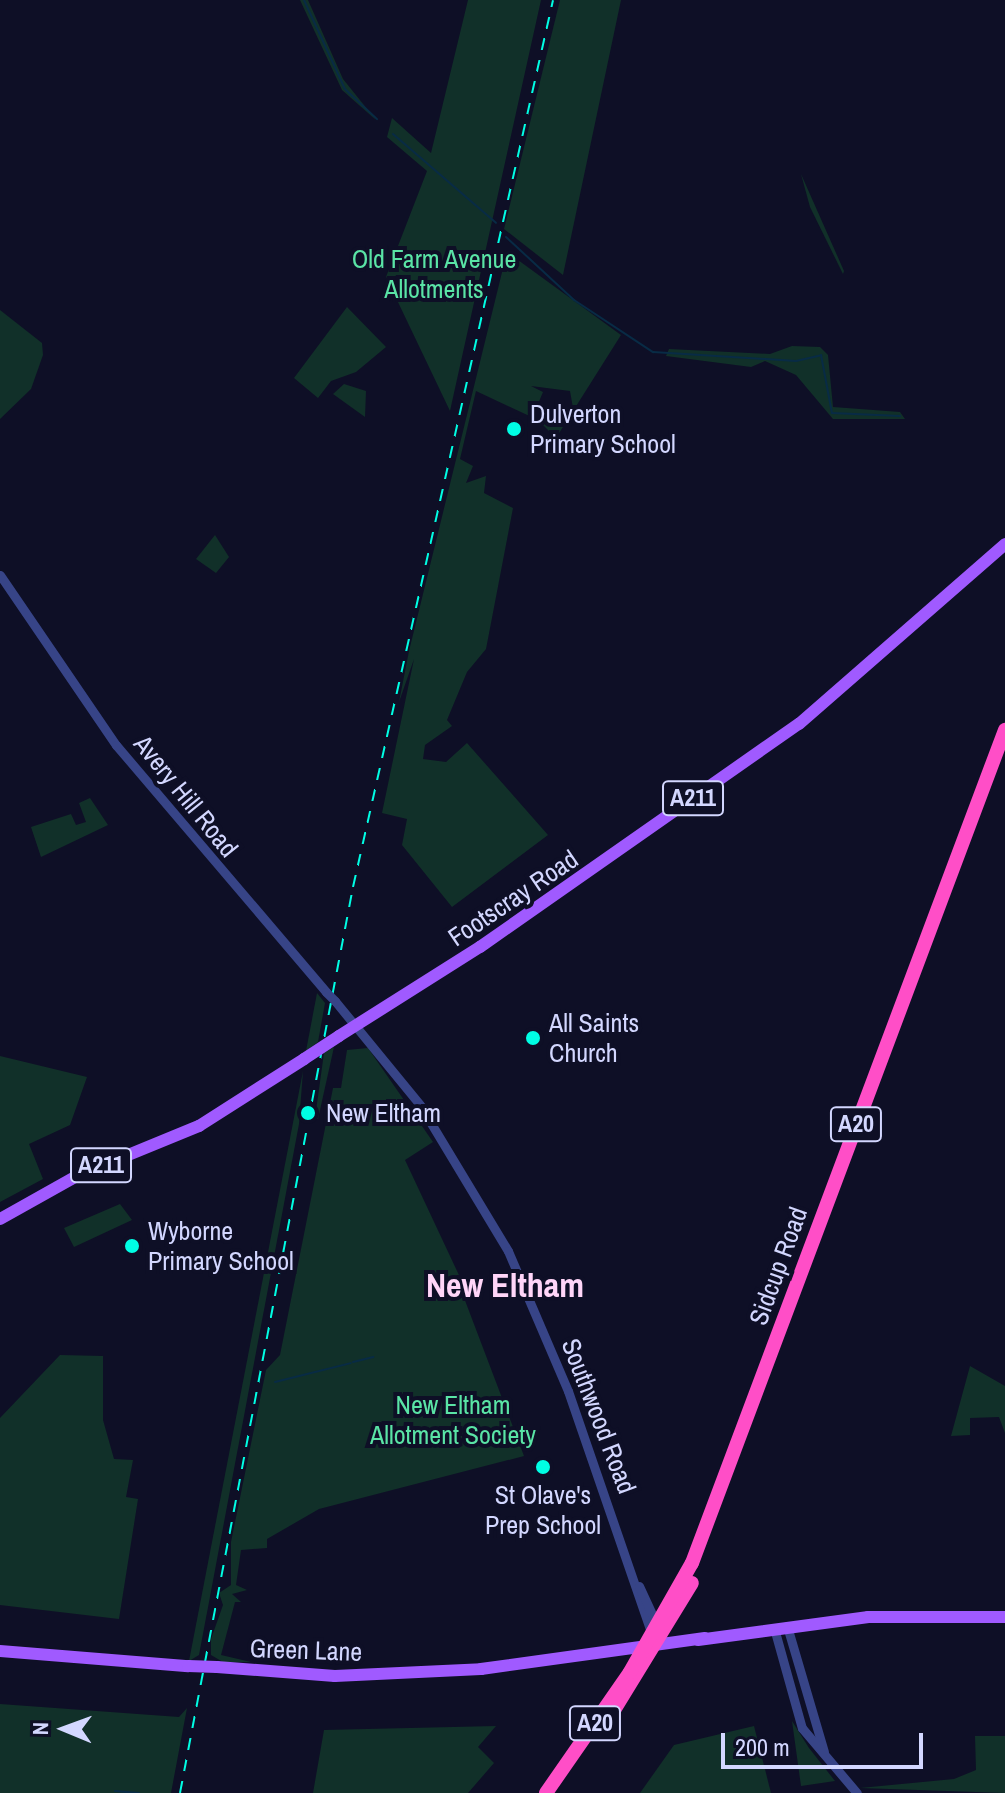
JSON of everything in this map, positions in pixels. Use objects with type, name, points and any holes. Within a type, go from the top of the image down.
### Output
[{"type":"highway","name":"Sidcup Road","points":[[546,1793],[653,1640],[673,1601],[1005,730]]},
{"type":"highway","name":"Sidcup Road","points":[[558,1793],[653,1640],[725,1503],[1005,755]]},
{"type":"main road","name":"Footscray Road","points":[[0,1219],[77,1176],[199,1126],[359,1026],[799,724],[1005,544]]},
{"type":"main road","name":"Green Lane","points":[[0,1651],[188,1666],[375,1675],[528,1665],[653,1640],[705,1638],[868,1617],[1005,1617]]},
{"type":"street","name":"Avery Hill Road","points":[[0,575],[116,745],[326,992],[359,1026]]},
{"type":"street","name":"Southwood Road","points":[[359,1026],[420,1105],[508,1251],[637,1583],[653,1640]]},
{"type":"street","name":"Southwood Road","points":[[637,1583],[645,1596],[653,1640]]},
{"type":"street","points":[[645,1596],[673,1601]]},
{"type":"street","points":[[780,1627],[824,1752],[857,1793]]},
{"type":"green space","points":[[300,0],[308,0],[343,79],[376,120],[342,90]]},
{"type":"green space","name":"Old Farm Avenue Allotments","points":[[468,0],[541,0],[450,411],[386,277],[427,171],[387,137],[392,118],[431,153]]},
{"type":"green space","points":[[560,0],[621,0],[563,275],[504,229]]},
{"type":"green space","points":[[801,174],[844,271],[843,274],[810,207]]},
{"type":"green space","points":[[507,252],[621,335],[556,438],[538,420],[476,391],[460,459],[473,466],[466,483],[486,476],[484,493],[513,508],[486,649],[467,672],[447,720],[452,726],[425,745],[423,759],[446,762],[467,743],[548,835],[452,907],[402,845],[407,819],[382,813],[414,659],[399,702]],"holes":[[[531,386],[570,391],[573,408],[545,409],[538,404],[543,392]]]},
{"type":"green space","points":[[347,307],[386,347],[356,372],[331,381],[318,398],[294,378]]},
{"type":"green space","points":[[0,310],[42,343],[43,355],[31,389],[0,419]]},
{"type":"green space","points":[[792,346],[820,347],[828,355],[833,407],[900,412],[905,419],[833,419],[796,375],[765,361],[751,367],[666,356],[669,349],[770,354]]},
{"type":"green space","points":[[344,384],[366,391],[365,417],[333,394]]},
{"type":"green space","points":[[215,535],[229,557],[216,573],[196,559]]},
{"type":"green space","points":[[90,798],[108,825],[41,857],[31,827],[71,814],[76,825],[86,822],[79,803]]},
{"type":"green space","points":[[317,993],[325,1003],[318,1042],[306,1051]]},
{"type":"green space","points":[[334,1047],[318,1119],[315,1118],[324,1053]]},
{"type":"green space","name":"New Eltham Allotment Society","points":[[368,1048],[433,1142],[405,1160],[465,1288],[466,1294],[458,1282],[524,1456],[319,1509],[267,1539],[267,1548],[241,1550],[236,1585],[247,1590],[232,1594],[241,1602],[235,1602],[221,1655],[251,1662],[223,1662],[211,1655],[211,1639],[223,1605],[219,1593],[231,1585],[231,1542],[266,1370],[280,1355],[333,1088],[341,1088],[347,1050]]},
{"type":"green space","points":[[0,1056],[87,1077],[70,1125],[29,1144],[43,1179],[0,1202]]},
{"type":"green space","points":[[303,1071],[299,1124],[199,1655],[189,1661]]},
{"type":"green space","points":[[120,1204],[132,1220],[74,1247],[64,1228]]},
{"type":"green space","points":[[60,1355],[103,1356],[103,1420],[114,1459],[133,1460],[126,1497],[138,1499],[119,1619],[0,1605],[0,1418]]},
{"type":"green space","points":[[970,1366],[1005,1386],[1005,1433],[999,1417],[970,1418],[970,1435],[951,1436]]},
{"type":"green space","points":[[0,1704],[179,1717],[187,1708],[171,1793],[0,1793]]},
{"type":"green space","points":[[792,1721],[809,1748],[835,1781],[801,1786]]},
{"type":"green space","points":[[496,1726],[478,1747],[494,1763],[468,1793],[313,1793],[324,1730]]},
{"type":"green space","points":[[754,1726],[771,1793],[640,1793],[674,1745]]},
{"type":"green space","points":[[975,1736],[1005,1736],[1005,1793],[860,1788],[954,1779],[976,1770]]},
{"type":"waterway","points":[[304,0],[345,89],[377,119]]},
{"type":"waterway","points":[[393,134],[496,223]]},
{"type":"waterway","points":[[506,237],[574,300],[653,352],[796,361],[821,355],[832,413],[900,416]]},
{"type":"waterway","points":[[353,1362],[373,1357]]},
{"type":"waterway","points":[[275,1382],[351,1363]]},
{"type":"waterway","points":[[115,1791],[139,1793]]},
{"type":"railway","points":[[180,1793],[353,887],[553,0]]},
{"type":"place","name":"Dulverton Primary School","points":[[514,429]]},
{"type":"place","name":"All Saints Church","points":[[533,1038]]},
{"type":"place","name":"New Eltham","points":[[308,1113]]},
{"type":"place","name":"Wyborne Primary School","points":[[132,1246]]},
{"type":"place","name":"St Olave's Prep School","points":[[543,1467]]},
{"type":"district","name":"New Eltham","points":[[505,1286]]}]
